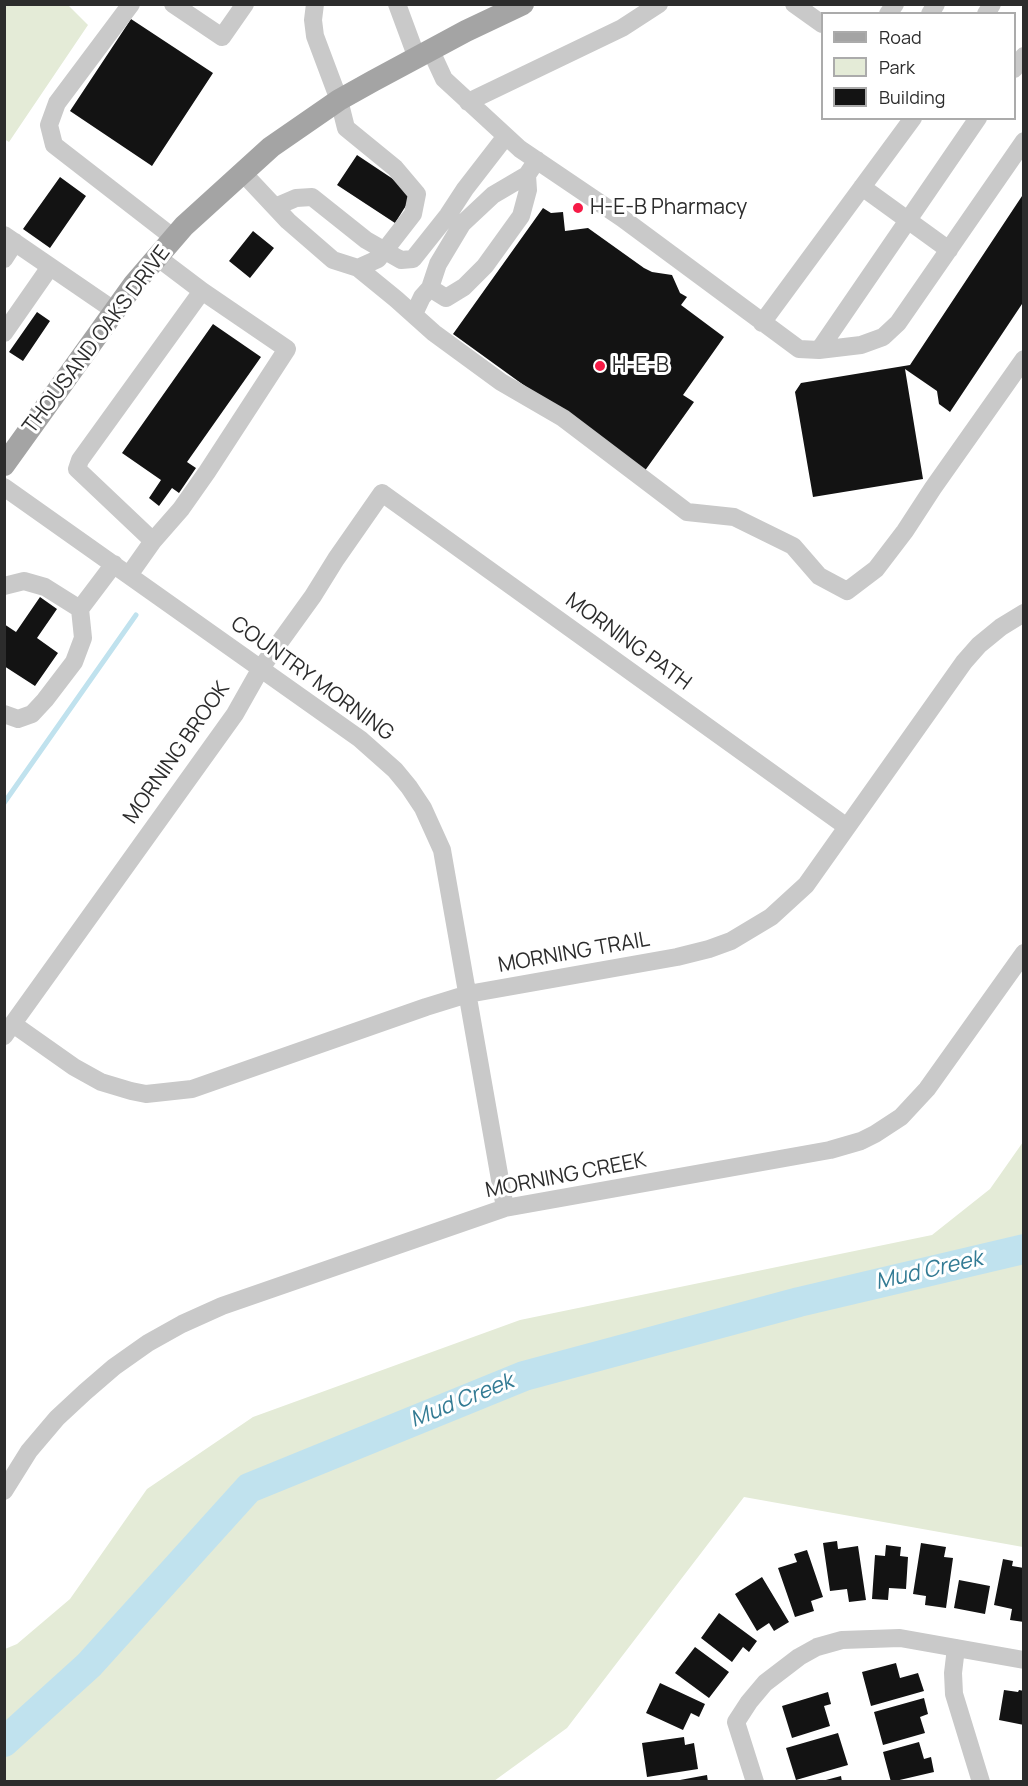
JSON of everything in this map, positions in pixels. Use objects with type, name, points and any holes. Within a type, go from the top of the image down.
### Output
[{"type":"main road","name":"THOUSAND OAKS DRIVE","points":[[4,465],[115,311],[157,257],[210,201],[271,147],[339,100],[523,4]]},
{"type":"street","points":[[131,4],[57,103],[50,125],[54,145],[174,238]]},
{"type":"street","points":[[173,4],[222,37],[245,4]]},
{"type":"street","points":[[315,4],[313,20],[315,36],[339,100],[346,128],[395,168],[417,194],[413,214],[378,259],[358,268]]},
{"type":"street","points":[[396,4],[424,55],[444,80],[506,136],[532,167],[568,180],[799,349],[819,350],[861,345],[883,337],[898,323],[1023,141]]},
{"type":"street","points":[[468,102],[622,28],[659,4]]},
{"type":"street","points":[[794,4],[821,16]]},
{"type":"street","points":[[762,323],[912,120]]},
{"type":"street","points":[[819,350],[977,120]]},
{"type":"street","points":[[275,207],[296,198],[312,197],[366,240],[401,260],[413,259],[506,136]]},
{"type":"street","points":[[414,314],[422,297],[430,288],[438,264],[462,224],[493,195],[532,167]]},
{"type":"street","points":[[430,288],[446,298],[464,287],[484,266],[521,216],[532,167]]},
{"type":"street","points":[[243,173],[288,221],[333,260],[358,268],[434,333],[501,382],[563,418],[687,512],[734,518],[793,546],[819,576],[847,591],[876,569],[905,531],[1023,359]]},
{"type":"street","points":[[862,187],[948,250]]},
{"type":"street","points":[[4,259],[10,239],[115,311]]},
{"type":"street","points":[[80,609],[153,541],[181,509],[287,349],[157,257]]},
{"type":"street","points":[[4,333],[50,267]]},
{"type":"street","points":[[153,541],[77,469],[80,460],[202,291]]},
{"type":"street","name":"COUNTRY MORNING","points":[[4,487],[261,668],[378,754],[409,787],[423,808],[442,850],[505,1208]]},
{"type":"street","name":"MORNING BROOK","points":[[9,1030],[235,714],[261,668],[382,494]]},
{"type":"street","name":"MORNING PATH","points":[[382,494],[847,826]]},
{"type":"street","points":[[4,586],[24,581],[45,587],[80,609]]},
{"type":"street","points":[[4,714],[18,719],[32,714],[74,662],[83,638],[80,609]]},
{"type":"street","name":"MORNING TRAIL","points":[[9,1030],[101,1082],[146,1094],[192,1089],[468,994],[677,957],[731,941],[771,917],[789,902],[816,872],[964,662],[979,645],[1023,613]]},
{"type":"street","name":"MORNING CREEK","points":[[4,1491],[29,1452],[57,1418],[114,1367],[148,1343],[182,1324],[234,1302],[505,1208],[830,1150],[861,1141],[875,1134],[901,1117],[927,1089],[1023,953]]},
{"type":"street","points":[[755,1782],[736,1722],[760,1688],[799,1657],[817,1647],[842,1640],[900,1638],[1023,1660]]},
{"type":"street","points":[[956,1648],[953,1673],[954,1694],[981,1782]]},
{"type":"green space","points":[[5,4],[68,5],[88,25],[9,142],[4,139]]},
{"type":"green space","points":[[1023,1142],[1023,1547],[744,1497],[567,1728],[494,1781],[5,1781],[5,1649],[17,1644],[70,1599],[147,1489],[253,1417],[520,1320],[932,1235],[990,1189]]},
{"type":"building","points":[[131,19],[213,73],[152,166],[70,111]]},
{"type":"building","points":[[357,155],[414,193],[395,223],[337,185]]},
{"type":"building","points":[[60,177],[86,196],[50,248],[23,229]]},
{"type":"building","points":[[1024,193],[1024,301],[950,412],[939,404],[937,391],[905,369],[923,479],[813,497],[795,392],[801,383],[910,365]]},
{"type":"building","name":"H-E-B","points":[[543,208],[551,213],[563,212],[565,231],[588,228],[644,268],[652,272],[672,275],[680,293],[687,297],[681,305],[724,337],[683,395],[694,402],[644,472],[453,334]]},
{"type":"building","points":[[253,231],[274,248],[250,278],[229,261]]},
{"type":"building","points":[[37,312],[50,321],[23,361],[9,352]]},
{"type":"building","points":[[213,324],[261,357],[187,462],[196,468],[179,493],[172,488],[159,506],[149,498],[161,480],[122,453]]},
{"type":"building","points":[[40,597],[57,609],[37,638],[58,653],[35,686],[4,666],[4,624],[16,632]]},
{"type":"building","points":[[837,1541],[838,1549],[858,1546],[866,1600],[849,1602],[847,1589],[830,1591],[823,1543]]},
{"type":"building","points":[[921,1543],[946,1547],[944,1557],[953,1558],[946,1608],[925,1605],[926,1596],[913,1594]]},
{"type":"building","points":[[886,1545],[901,1547],[900,1556],[908,1557],[906,1589],[889,1588],[888,1600],[872,1599],[875,1555],[885,1556]]},
{"type":"building","points":[[807,1550],[823,1597],[811,1601],[814,1611],[795,1617],[778,1568],[797,1562],[794,1554]]},
{"type":"building","points":[[1003,1559],[1013,1561],[1012,1566],[1024,1568],[1024,1622],[1010,1620],[1012,1609],[994,1605]]},
{"type":"building","points":[[762,1577],[789,1622],[774,1631],[769,1623],[757,1631],[735,1594]]},
{"type":"building","points":[[959,1580],[990,1586],[985,1614],[954,1608]]},
{"type":"building","points":[[719,1613],[757,1641],[749,1652],[743,1647],[732,1662],[701,1638]]},
{"type":"building","points":[[695,1647],[729,1672],[709,1698],[675,1673]]},
{"type":"building","points":[[896,1663],[900,1678],[918,1673],[924,1691],[871,1706],[862,1672]]},
{"type":"building","points":[[660,1683],[705,1704],[699,1717],[691,1713],[683,1730],[646,1713]]},
{"type":"building","points":[[1004,1690],[1024,1691],[1024,1725],[999,1720]]},
{"type":"building","points":[[828,1692],[831,1704],[824,1706],[830,1726],[792,1738],[782,1706]]},
{"type":"building","points":[[924,1698],[928,1714],[920,1717],[925,1733],[883,1745],[874,1712]]},
{"type":"building","points":[[838,1733],[848,1765],[796,1780],[786,1748]]},
{"type":"building","points":[[684,1737],[685,1745],[694,1743],[698,1769],[647,1777],[642,1743]]},
{"type":"building","points":[[919,1742],[924,1759],[931,1757],[934,1772],[891,1782],[883,1752]]},
{"type":"building","points":[[707,1775],[708,1782],[680,1782],[680,1780]]},
{"type":"building","points":[[841,1776],[842,1782],[822,1782],[822,1781]]},
{"type":"waterway","points":[[4,803],[136,615]]},
{"type":"waterway","name":"Mud Creek","points":[[4,1742],[89,1665],[249,1488],[524,1376],[799,1302],[1024,1249]]},
{"type":"place","name":"H-E-B Pharmacy","points":[[578,208]]},
{"type":"place","name":"H-E-B","points":[[600,366]]}]
